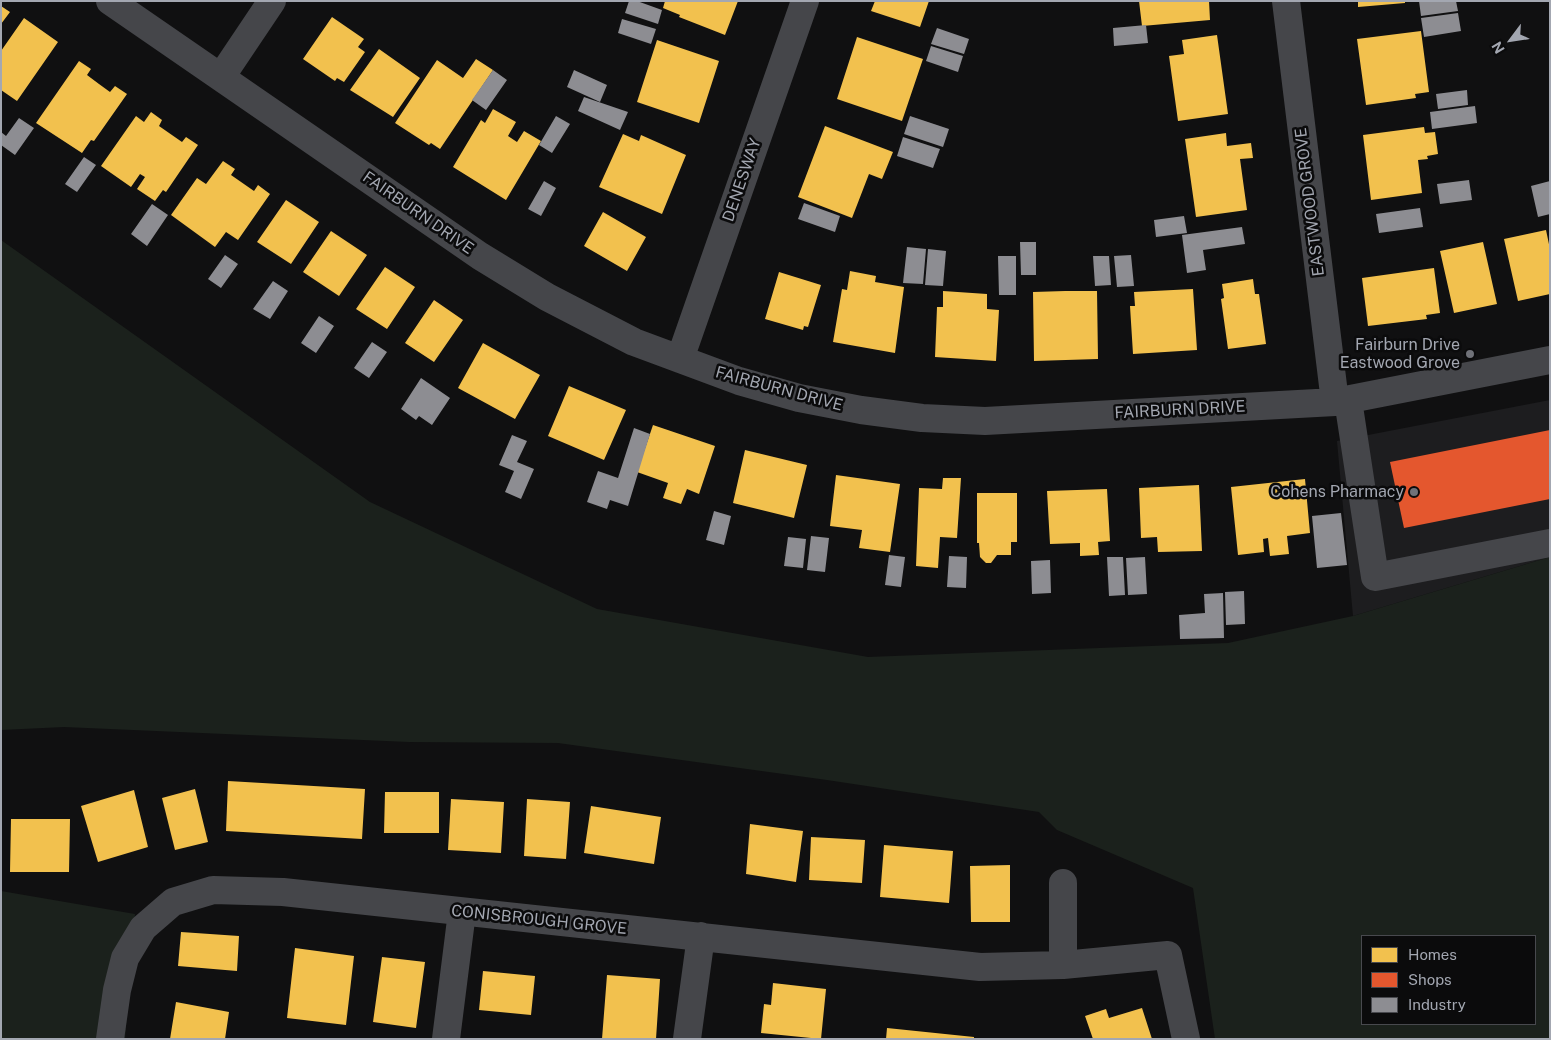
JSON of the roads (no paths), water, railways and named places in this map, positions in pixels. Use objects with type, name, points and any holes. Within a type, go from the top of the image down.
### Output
[{"type":"street","name":"FAIRBURN DRIVE","points":[[110,1],[480,256],[547,297],[634,342],[739,381],[799,398],[860,410],[922,418],[985,421],[1341,401],[1550,360]]},
{"type":"street","points":[[221,77],[272,1]]},
{"type":"street","name":"DENESWAY","points":[[680,359],[805,1]]},
{"type":"street","name":"EASTWOOD GROVE","points":[[1286,1],[1341,401],[1375,576],[1550,542]]},
{"type":"street","points":[[1062,965],[1063,882]]},
{"type":"street","name":"CONISBROUGH GROVE","points":[[110,1039],[124,958],[144,928],[173,902],[212,890],[283,892],[980,967],[1062,965],[1168,955],[1186,1039]]},
{"type":"street","points":[[446,1039],[462,912]]},
{"type":"street","points":[[688,1039],[700,936]]},
{"type":"place","name":"Fairburn Drive Eastwood Grove","points":[[1470,354]]},
{"type":"place","name":"Cohens Pharmacy","points":[[1414,492]]}]
